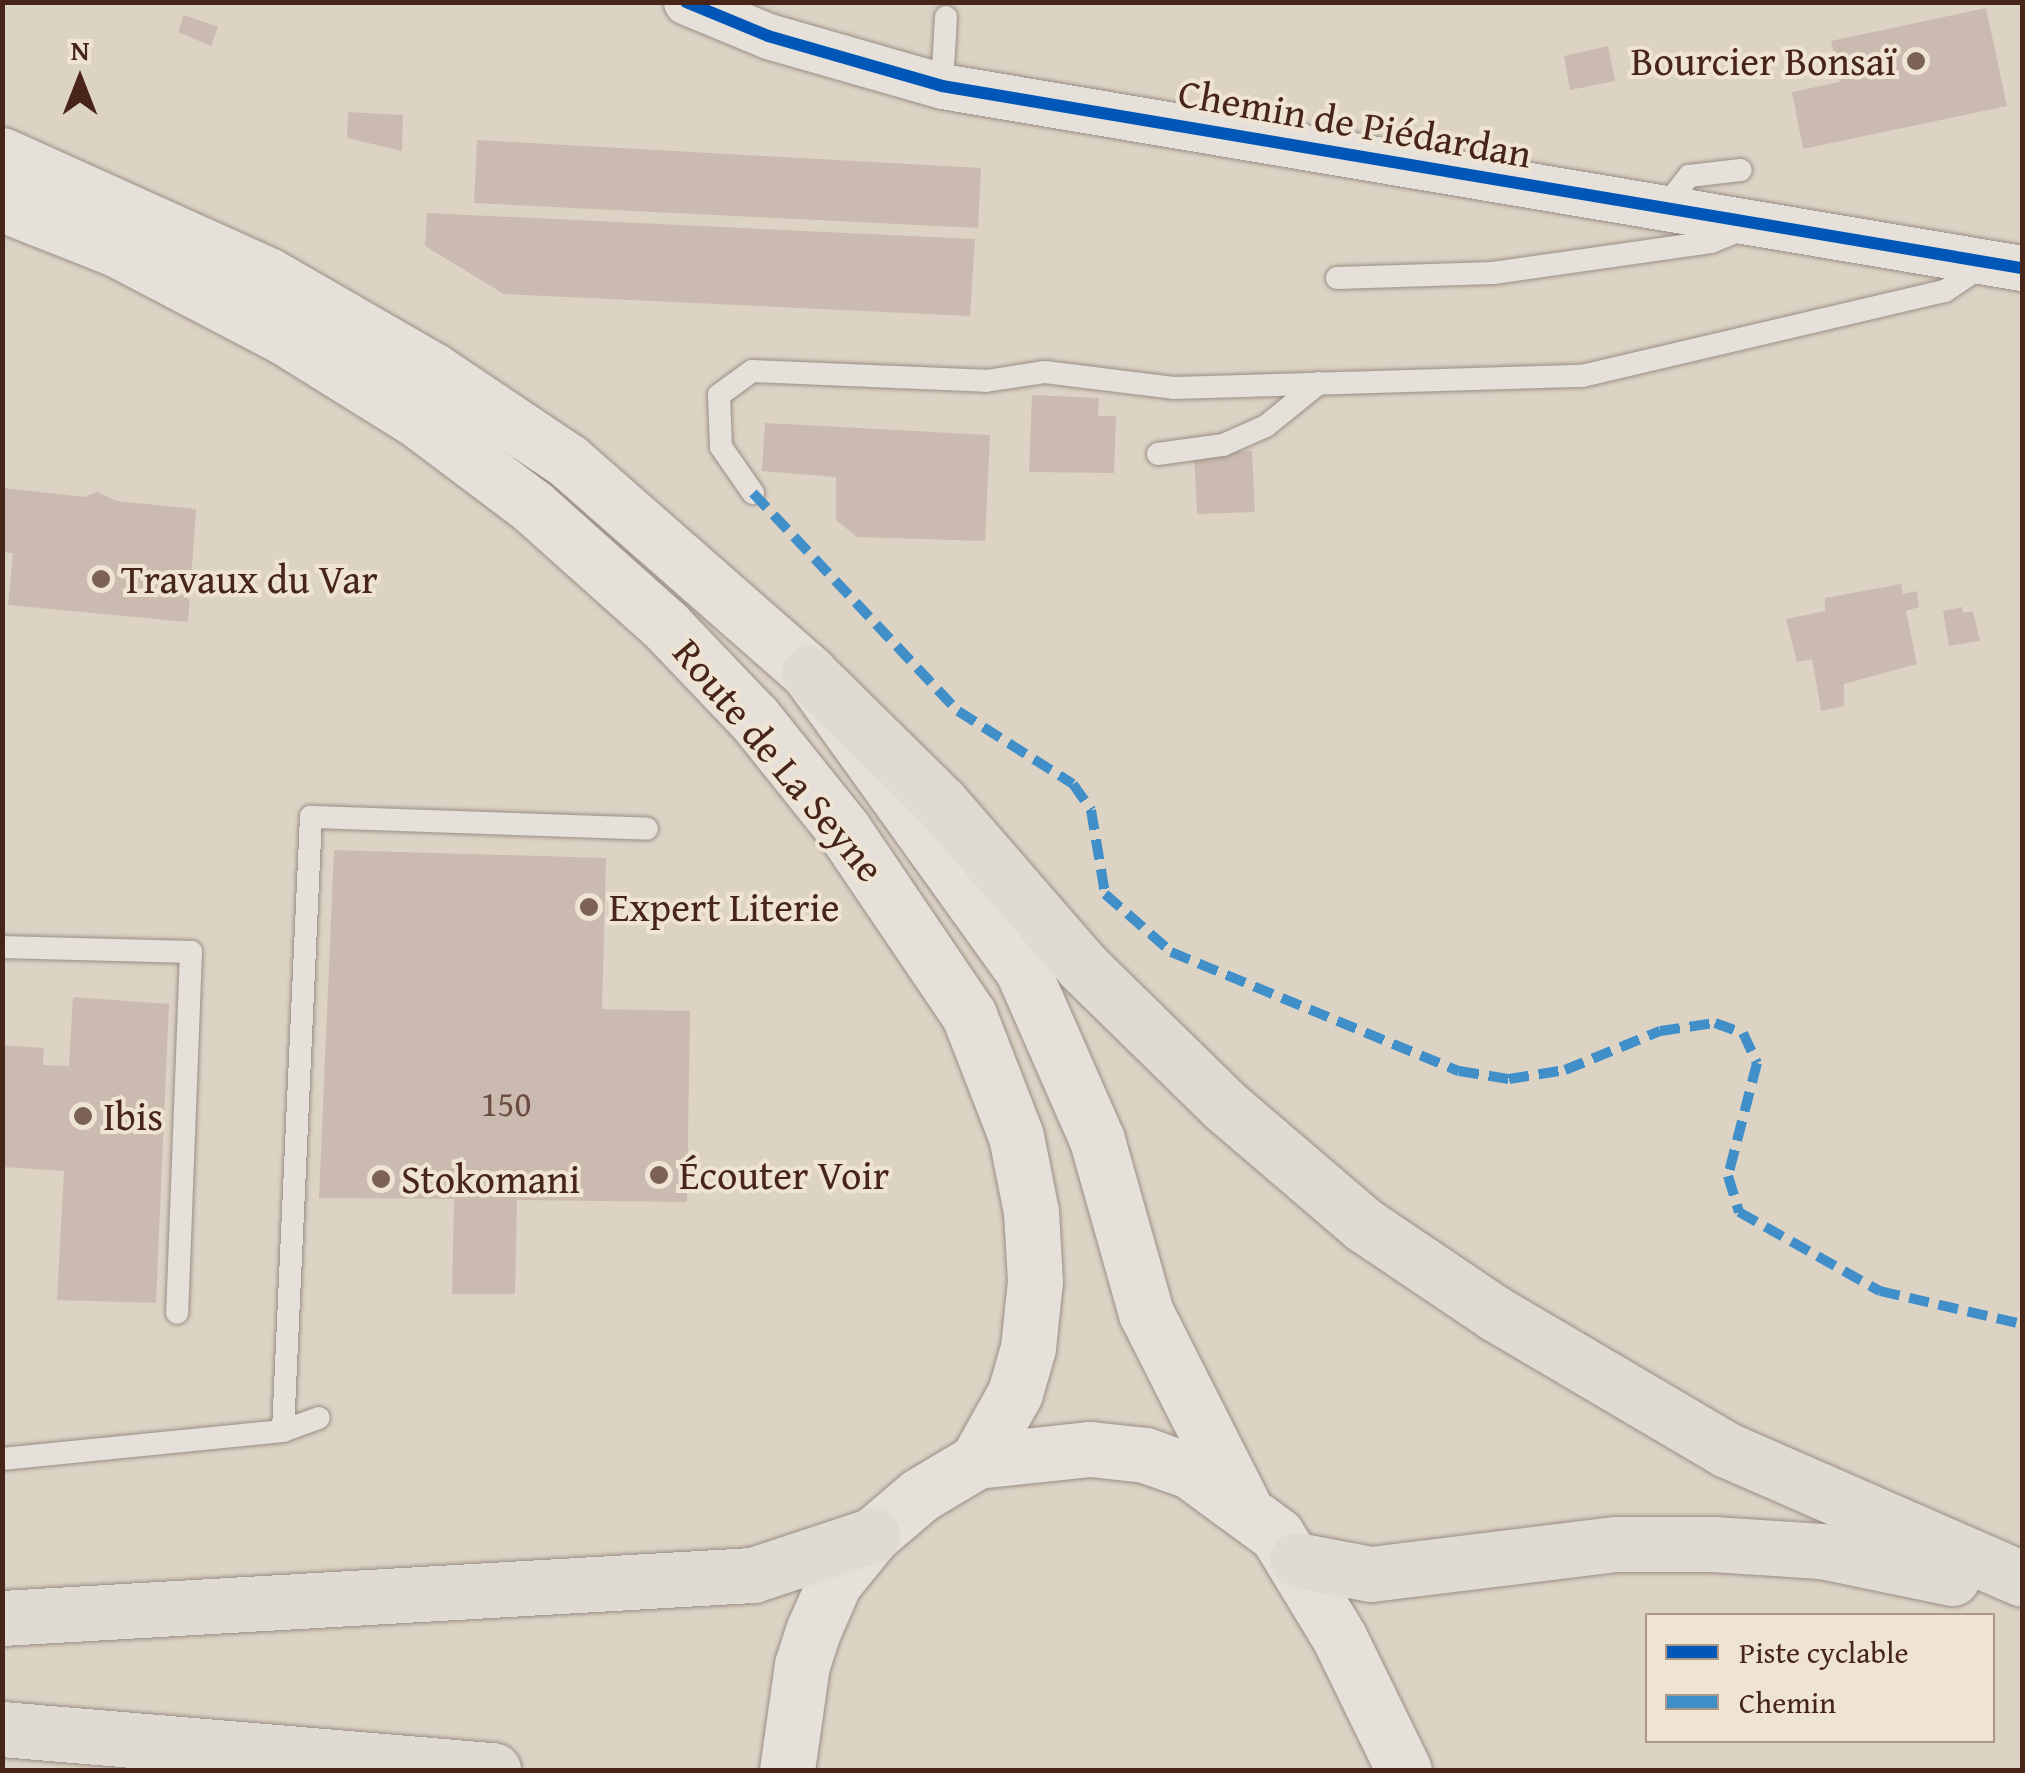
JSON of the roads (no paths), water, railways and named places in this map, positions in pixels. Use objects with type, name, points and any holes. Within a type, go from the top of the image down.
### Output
[{"type":"highway","points":[[810,674],[941,803],[1082,966],[1225,1106],[1364,1225],[1496,1314],[1727,1450],[2022,1579]]},
{"type":"highway","points":[[2,1618],[753,1575],[873,1535]]},
{"type":"highway","points":[[1297,1560],[1371,1574],[1616,1544],[1713,1544],[1910,1566],[2022,1598]]},
{"type":"highway","points":[[2,1729],[493,1770]]},
{"type":"main road","name":"Route de La Seyne","points":[[2,155],[268,274],[434,371],[568,462],[810,674],[972,892],[1030,984],[1096,1140],[1146,1312],[1242,1505]]},
{"type":"main road","name":"Route de La Seyne","points":[[2,204],[116,249],[284,337],[433,432],[532,506],[666,625],[754,718],[843,830],[969,1016],[1016,1136],[1031,1212],[1035,1281],[1028,1348],[1015,1392],[977,1461]]},
{"type":"main road","points":[[787,1770],[802,1665],[834,1583],[873,1535],[920,1495],[977,1461],[1029,1452],[1145,1455],[1190,1471],[1242,1505],[1297,1560],[1404,1770]]},
{"type":"street","name":"Chemin de Piédardan","points":[[686,2],[768,36],[942,86],[2005,265]]},
{"type":"lane","points":[[942,86],[946,17]]},
{"type":"lane","points":[[1664,209],[1689,176],[1741,170]]},
{"type":"lane","points":[[1337,278],[1493,272],[1711,242],[1756,224]]},
{"type":"lane","points":[[753,493],[721,447],[720,396],[752,371],[986,381],[1045,372],[1173,388],[1582,376],[1945,291],[2005,265]]},
{"type":"lane","points":[[1158,454],[1222,444],[1266,426],[1319,384]]},
{"type":"lane","points":[[283,1430],[311,817],[648,829]]},
{"type":"lane","points":[[2,947],[191,952],[177,1313]]},
{"type":"lane","points":[[2,1459],[283,1430],[319,1418]]},
{"type":"place","name":"Bourcier Bonsaï","points":[[1916,61]]},
{"type":"place","name":"Travaux du Var","points":[[101,579]]},
{"type":"place","name":"Expert Literie","points":[[589,907]]},
{"type":"place","name":"Ibis","points":[[83,1116]]},
{"type":"place","name":"Écouter Voir","points":[[659,1175]]},
{"type":"place","name":"Stokomani","points":[[381,1179]]}]
